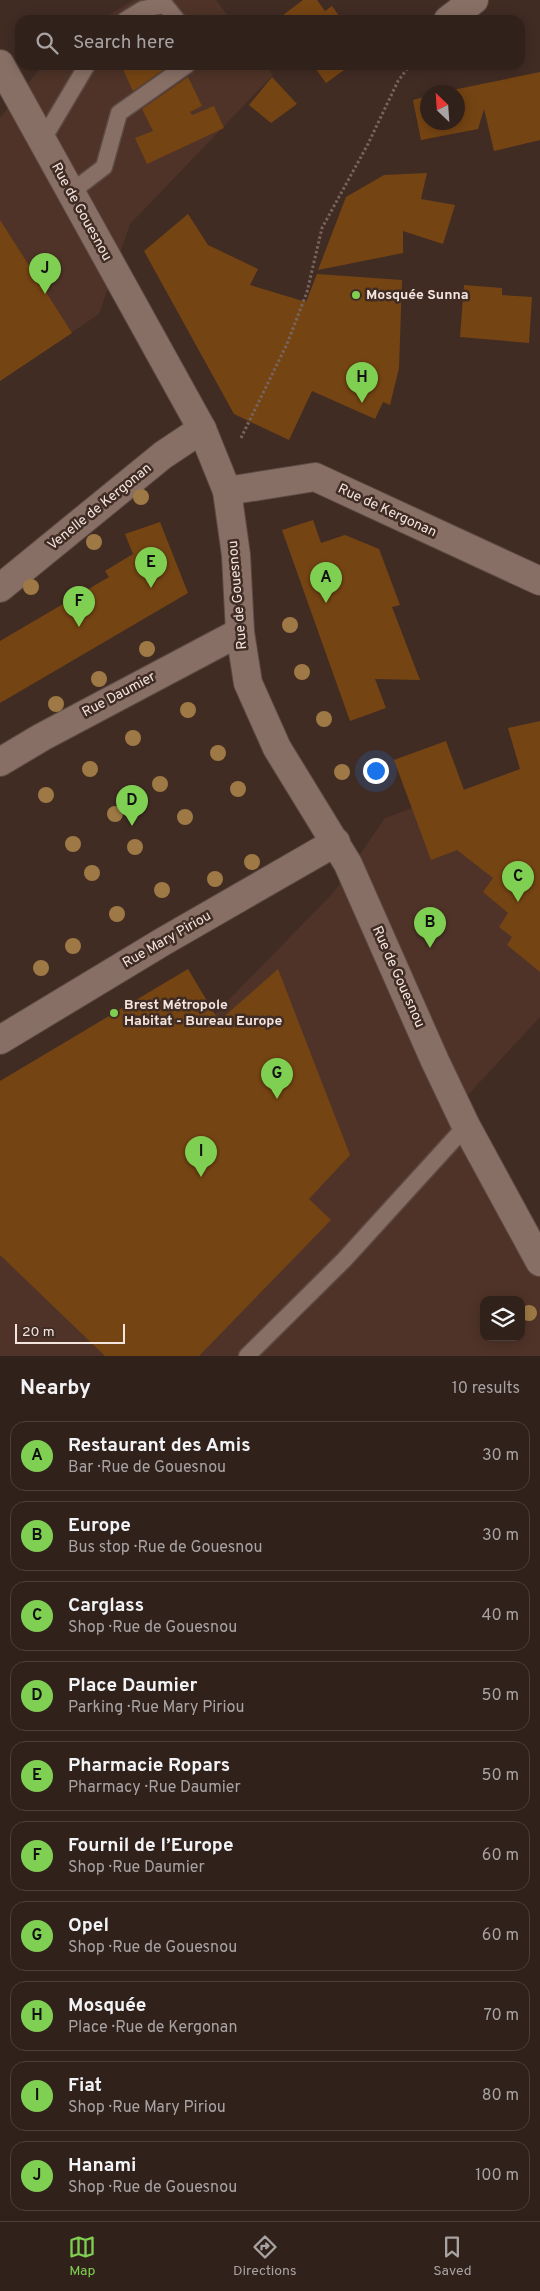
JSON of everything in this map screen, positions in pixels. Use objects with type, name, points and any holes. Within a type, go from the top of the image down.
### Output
[{"type":"street","points":[[454,15],[474,0]]},
{"type":"street","name":"Rue de Gouesnou","points":[[0,64],[202,429],[227,491],[236,555],[240,632],[248,683],[264,723],[304,795],[336,842],[360,889],[466,1126],[540,1262]]},
{"type":"street","name":"Venelle de Kergonan","points":[[0,588],[164,455],[202,429]]},
{"type":"street","name":"Rue de Kergonan","points":[[227,491],[315,477],[540,581]]},
{"type":"street","name":"Rue Daumier","points":[[0,762],[42,737],[240,632]]},
{"type":"street","name":"Rue Mary Piriou","points":[[0,1040],[164,941],[336,842]]},
{"type":"lane","points":[[133,15],[143,9],[165,5],[173,15]]},
{"type":"lane","points":[[42,141],[83,70]]},
{"type":"lane","points":[[70,193],[104,167],[119,113],[180,70]]},
{"type":"lane","points":[[247,1356],[344,1260],[466,1126]]},
{"type":"path","points":[[240,439],[290,336],[307,292],[322,228],[368,144],[398,81],[406,70]]},
{"type":"shaded area","points":[[134,0],[216,0],[227,15],[108,15]]},
{"type":"shaded area","points":[[39,70],[269,70],[273,75],[130,224],[99,314],[0,381],[0,118]]},
{"type":"shaded area","points":[[540,762],[540,1017],[466,1097],[540,1235],[540,1356],[0,1356],[0,1239],[221,1024],[215,1014],[334,892],[385,818]]},
{"type":"building","points":[[303,0],[317,0],[325,11],[332,6],[338,15],[283,15]]},
{"type":"building","points":[[123,70],[163,70],[133,91]]},
{"type":"building","points":[[317,70],[344,70],[326,83]]},
{"type":"building","points":[[540,72],[540,140],[494,151],[484,109],[478,129],[421,140],[413,100],[420,98],[420,130],[465,130],[465,87]]},
{"type":"building","points":[[188,77],[202,106],[190,112],[192,115],[214,106],[224,128],[147,164],[135,138],[153,131],[142,109]]},
{"type":"building","points":[[272,77],[297,104],[271,123],[249,105]]},
{"type":"building","points":[[427,173],[421,199],[455,205],[443,244],[403,231],[403,253],[318,270],[346,197],[384,175]]},
{"type":"building","points":[[188,214],[208,245],[258,269],[250,285],[306,302],[317,274],[402,280],[399,368],[390,405],[383,402],[375,419],[312,391],[289,440],[234,414],[144,251]]},
{"type":"building","points":[[0,220],[72,333],[0,381]]},
{"type":"building","points":[[464,285],[502,288],[502,295],[532,297],[529,343],[460,337]]},
{"type":"building","points":[[313,520],[321,543],[345,535],[379,549],[400,605],[392,607],[420,680],[375,679],[386,708],[350,721],[282,530]]},
{"type":"building","points":[[160,522],[188,593],[0,703],[0,641],[109,577],[105,571],[133,554],[125,534]]},
{"type":"building","points":[[540,721],[540,972],[507,945],[512,937],[499,927],[508,913],[483,892],[493,878],[457,850],[431,860],[394,760],[446,741],[464,790],[520,769],[508,728]]},
{"type":"building","points":[[188,969],[219,1021],[278,969],[350,1155],[309,1199],[331,1220],[199,1356],[105,1356],[0,1255],[0,1081]]},
{"type":"place","name":"Hanami","points":[[45,294]]},
{"type":"place","name":"Mosquée Sunna","points":[[356,295]]},
{"type":"place","name":"Mosquée","points":[[362,403]]},
{"type":"place","name":"Pharmacie Ropars","points":[[151,588]]},
{"type":"place","name":"Restaurant des Amis","points":[[326,603]]},
{"type":"place","name":"Fournil de l’Europe","points":[[79,627]]},
{"type":"place","name":"Place Daumier","points":[[132,826]]},
{"type":"place","name":"Carglass","points":[[518,902]]},
{"type":"place","name":"Europe","points":[[430,948]]},
{"type":"place","name":"Brest Métropole Habitat - Bureau Europe","points":[[114,1013]]},
{"type":"place","name":"Opel","points":[[277,1099]]},
{"type":"place","name":"Fiat","points":[[201,1177]]}]
